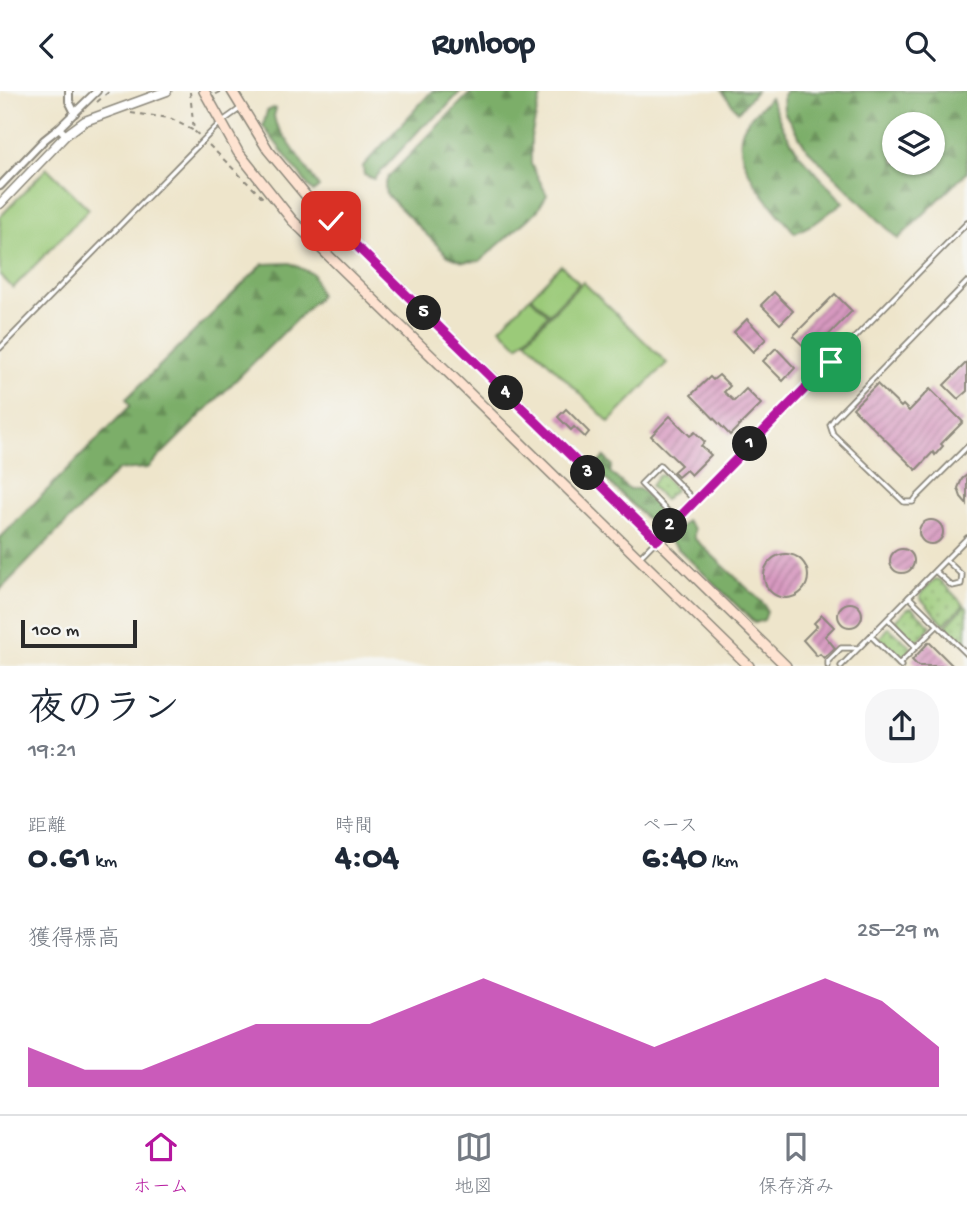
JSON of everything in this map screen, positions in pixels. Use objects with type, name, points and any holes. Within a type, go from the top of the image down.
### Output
[{"type":"main road","points":[[232,91],[276,161],[307,197],[786,666]]},
{"type":"main road","points":[[208,94],[220,123],[248,166],[292,220],[749,666]]},
{"type":"street","points":[[69,91],[69,101],[75,114]]},
{"type":"street","points":[[0,186],[97,91]]},
{"type":"street","points":[[0,204],[66,135],[95,116],[167,91]]},
{"type":"street","points":[[59,128],[66,135]]},
{"type":"lane","points":[[0,348],[220,123],[241,108]]},
{"type":"lane","points":[[639,559],[967,223]]},
{"type":"lane","points":[[967,282],[830,425],[833,433],[904,502],[913,502],[967,447]]},
{"type":"lane","points":[[676,520],[641,484],[660,465],[695,501]]},
{"type":"lane","points":[[841,666],[967,538]]},
{"type":"lane","points":[[935,571],[952,586],[961,584],[962,575],[946,559]]},
{"type":"lane","points":[[909,597],[967,654]]},
{"type":"lane","points":[[888,619],[916,647]]},
{"type":"lane","points":[[871,636],[900,665],[938,625]]},
{"type":"lane","points":[[828,666],[828,661],[841,648],[859,648]]},
{"type":"path","points":[[208,94],[222,91]]},
{"type":"path","points":[[190,92],[194,131]]},
{"type":"path","points":[[129,113],[170,118],[194,131],[266,201]]},
{"type":"green space","points":[[432,91],[461,91],[441,113],[422,127],[374,179],[364,175],[363,166]]},
{"type":"green space","points":[[472,91],[542,91],[531,137],[531,164],[547,195],[537,211],[480,261],[463,262],[448,256],[386,194],[385,184],[389,176]]},
{"type":"green space","points":[[722,91],[756,91],[738,112]]},
{"type":"green space","points":[[786,91],[967,91],[967,172],[898,239],[807,149],[784,112],[783,95]]},
{"type":"green space","points":[[770,98],[783,128],[799,154],[843,202],[817,222],[795,233],[757,186],[743,159],[742,132],[754,113]]},
{"type":"green space","points":[[276,109],[276,124],[319,187],[313,192],[263,126],[267,111]]},
{"type":"green space","points":[[47,168],[89,209],[13,288],[0,275],[0,217]]},
{"type":"green space","points":[[290,263],[313,274],[320,296],[148,468],[118,470],[0,590],[0,538],[130,406],[126,399],[263,264]]},
{"type":"green space","points":[[561,265],[579,283],[549,314],[531,296]]},
{"type":"green space","points":[[583,282],[667,363],[609,422],[526,340]]},
{"type":"green space","points":[[530,297],[548,315],[518,346],[500,328]]},
{"type":"green space","points":[[604,457],[612,465],[610,472],[628,489],[640,489],[664,512],[662,519],[658,522],[648,520],[594,468]]},
{"type":"green space","points":[[663,475],[675,490],[664,500],[651,486],[658,476]]},
{"type":"green space","points":[[686,521],[694,529],[694,538],[765,605],[767,612],[764,620],[755,623],[669,540]]},
{"type":"green space","points":[[935,579],[940,580],[964,605],[944,624],[920,598],[921,593]]},
{"type":"green space","points":[[965,606],[967,608],[966,643],[946,626]]},
{"type":"green space","points":[[912,608],[931,626],[917,642],[895,621],[907,609]]},
{"type":"green space","points":[[888,627],[910,646],[911,649],[901,659],[879,639]]},
{"type":"building","points":[[774,292],[793,311],[780,324],[761,305]]},
{"type":"building","points":[[835,294],[852,311],[811,353],[793,336]]},
{"type":"building","points":[[747,319],[766,339],[753,352],[734,332]]},
{"type":"building","points":[[776,348],[795,368],[783,381],[763,361]]},
{"type":"building","points":[[967,362],[967,391],[958,399],[944,385]]},
{"type":"building","points":[[719,375],[730,386],[724,392],[734,401],[746,389],[761,404],[730,435],[691,395],[710,377],[713,380]]},
{"type":"building","points":[[877,384],[901,407],[903,405],[909,411],[930,389],[963,422],[941,444],[943,446],[935,455],[933,452],[916,470],[853,408]]},
{"type":"building","points":[[566,409],[589,432],[585,437],[574,427],[571,430],[558,417]]},
{"type":"building","points":[[670,416],[690,436],[695,432],[705,442],[701,446],[711,455],[691,475],[686,470],[678,477],[673,472],[681,465],[651,436]]},
{"type":"building","points":[[967,475],[967,504],[958,488]]},
{"type":"building","points":[[931,520],[940,523],[943,532],[940,541],[931,544],[922,541],[919,532],[922,523]]},
{"type":"building","points":[[902,549],[911,552],[914,561],[911,570],[902,573],[893,570],[890,561],[893,552]]},
{"type":"building","points":[[786,554],[802,560],[808,576],[802,592],[786,598],[770,592],[764,576],[770,560]]},
{"type":"building","points":[[850,603],[859,606],[862,615],[859,624],[850,627],[841,624],[838,615],[841,606]]},
{"type":"building","points":[[822,615],[834,627],[825,636],[835,648],[824,658],[820,654],[817,656],[803,640],[817,626],[814,623]]},
{"type":"building","points":[[929,642],[953,666],[918,666],[912,660]]},
{"type":"route","points":[[331,221],[657,540],[831,362]]}]
